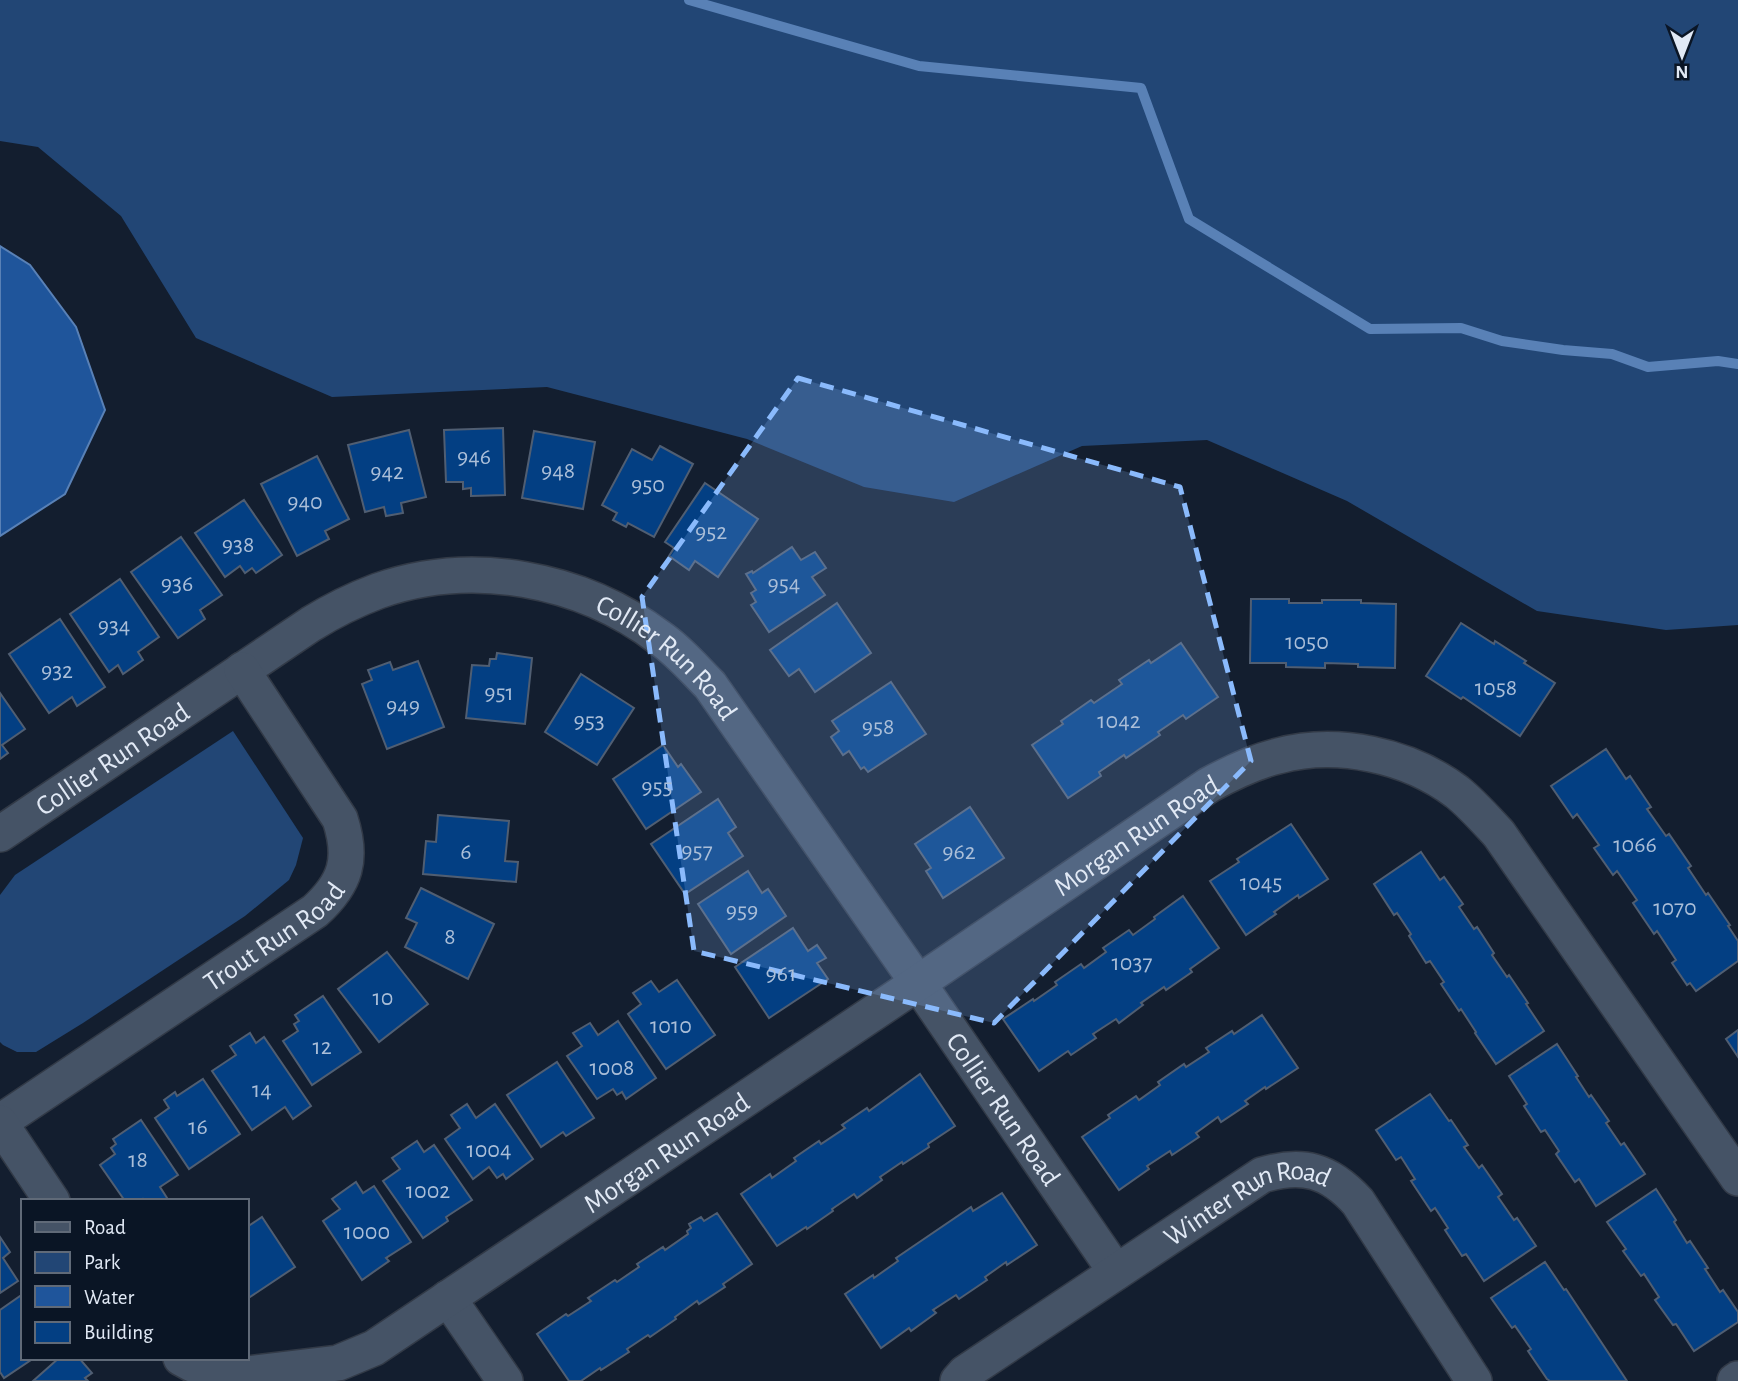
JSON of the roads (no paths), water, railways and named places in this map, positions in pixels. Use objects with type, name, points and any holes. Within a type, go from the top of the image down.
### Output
[{"type":"street","name":"Collier Run Road","points":[[0,834],[310,624],[378,591],[421,580],[467,575],[514,578],[560,587],[604,603],[661,638],[710,685],[1116,1272]]},
{"type":"street","name":"Trout Run Road","points":[[0,1123],[315,911],[338,885],[347,852],[340,819],[242,670]]},
{"type":"street","name":"Morgan Run Road","points":[[448,1298],[1209,785],[1239,769],[1279,755],[1320,749],[1362,752],[1402,763],[1430,775],[1456,791],[1479,811],[1499,834],[1738,1178]]},
{"type":"street","points":[[0,1123],[51,1199]]},
{"type":"street","name":"Winter Run Road","points":[[958,1381],[965,1373],[1262,1175],[1296,1168],[1314,1171],[1330,1178],[1345,1188],[1358,1202],[1474,1381]]},
{"type":"street","points":[[185,1360],[219,1372],[247,1374],[338,1363],[374,1348],[448,1298],[505,1381]]},
{"type":"water","points":[[0,246],[30,265],[76,327],[105,410],[65,494],[0,536]]},
{"type":"waterway","points":[[689,0],[919,66],[1141,88],[1189,219],[1370,329],[1461,328],[1502,341],[1612,354],[1648,367],[1718,361],[1738,364]]}]
